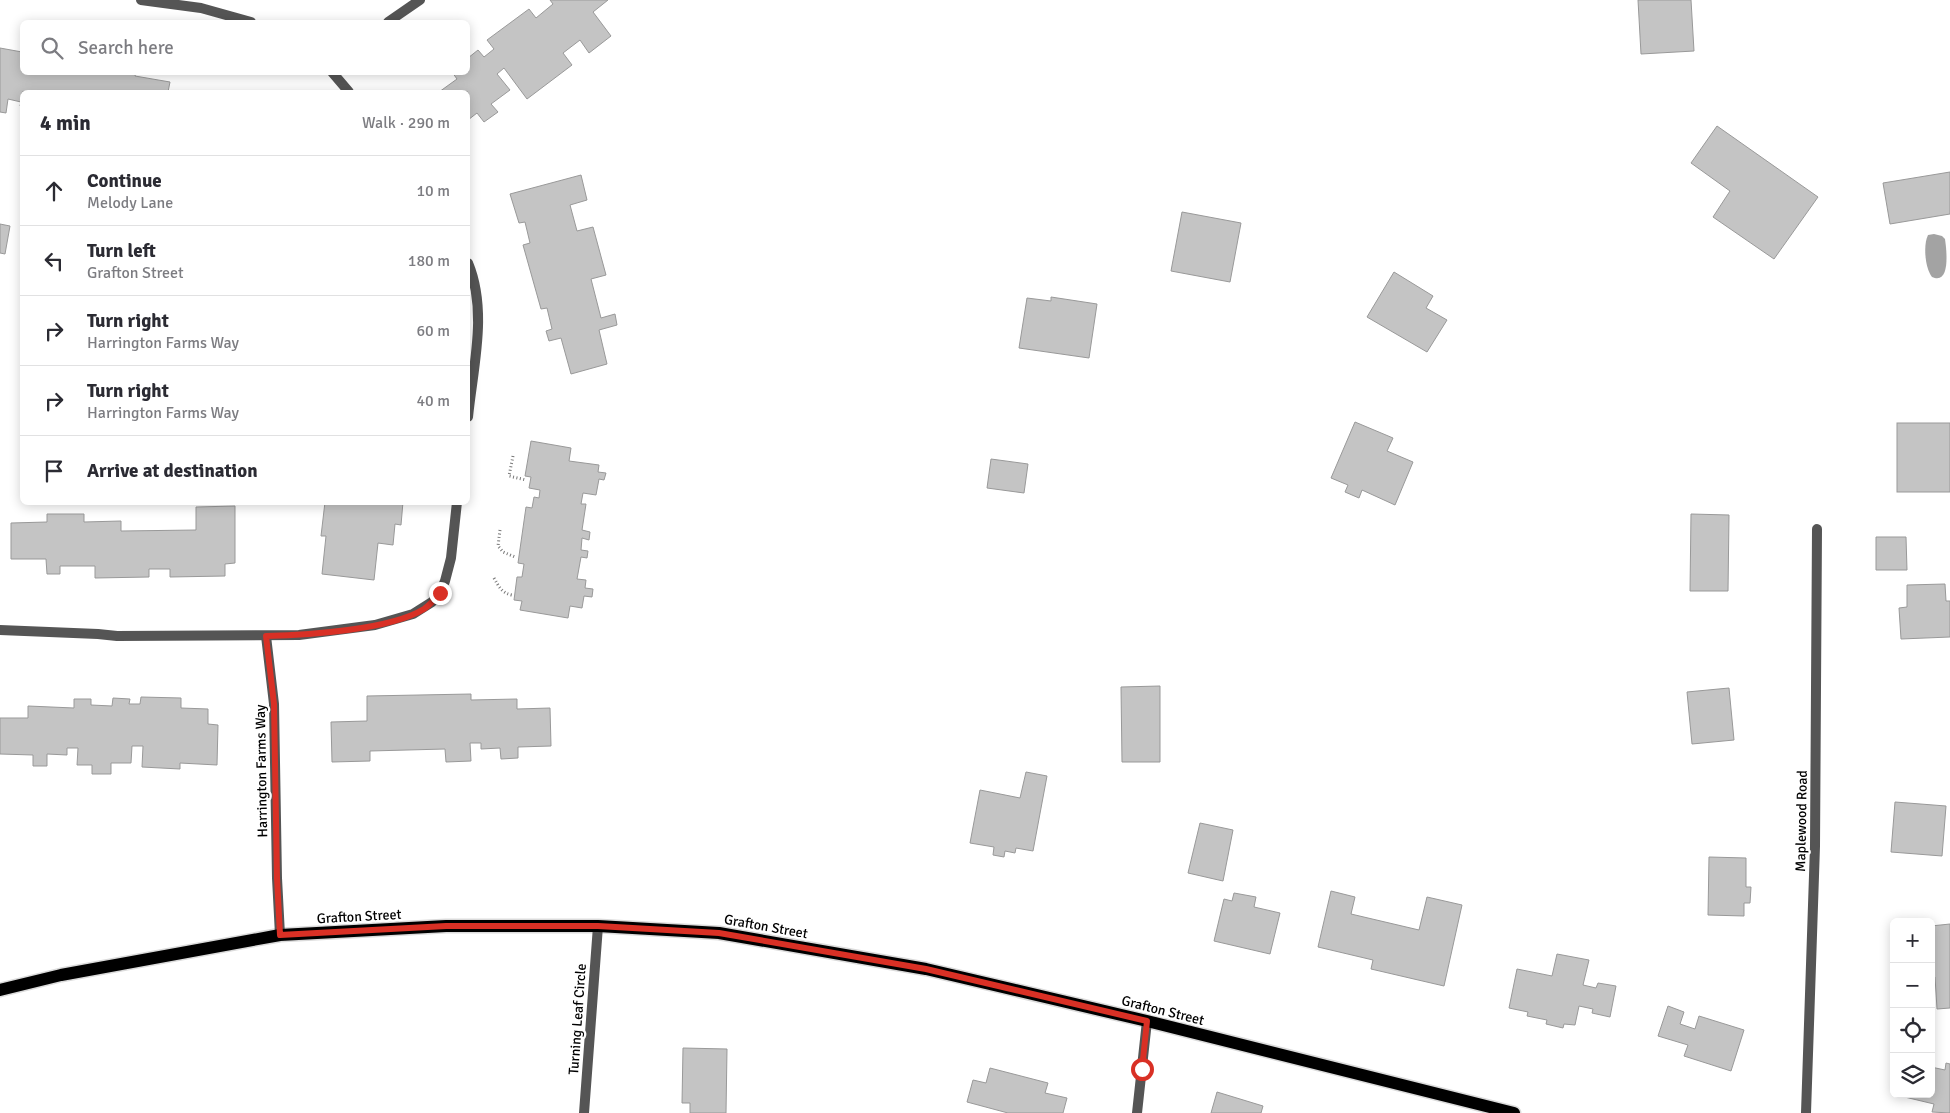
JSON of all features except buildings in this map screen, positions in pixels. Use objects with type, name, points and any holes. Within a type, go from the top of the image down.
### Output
[{"type":"main road","name":"Grafton Street","points":[[0,990],[61,975],[280,935],[446,926],[598,926],[719,933],[926,969],[1147,1021],[1514,1113]]},
{"type":"street","points":[[141,0],[201,8],[244,20]]},
{"type":"street","points":[[391,20],[420,0]]},
{"type":"street","points":[[335,75],[347,90]]},
{"type":"street","points":[[470,269],[475,284],[478,328],[470,400]]},
{"type":"street","points":[[0,630],[117,636],[299,636],[394,621],[423,609],[440,593],[449,569],[457,505]]},
{"type":"street","name":"Maplewood Road","points":[[1806,1113],[1816,846],[1817,529]]},
{"type":"street","name":"Harrington Farms Way","points":[[266,636],[274,704],[277,878],[280,935]]},
{"type":"street","name":"Turning Leaf Circle","points":[[584,1113],[598,926]]},
{"type":"street","points":[[1137,1113],[1147,1021]]},
{"type":"path","points":[[513,456],[509,476],[526,480]]},
{"type":"path","points":[[500,530],[498,546],[503,552],[515,556]]},
{"type":"path","points":[[494,578],[499,588],[505,593],[512,595]]},
{"type":"shaded area","points":[[1928,235],[1942,236],[1945,239],[1946,245],[1947,259],[1945,272],[1938,278],[1932,277],[1926,256],[1926,239]]},
{"type":"route","points":[[440,593],[423,609],[394,621],[299,636],[266,636],[274,704],[277,878],[280,935],[446,926],[598,926],[719,933],[926,969],[1147,1021],[1142,1069]]}]
